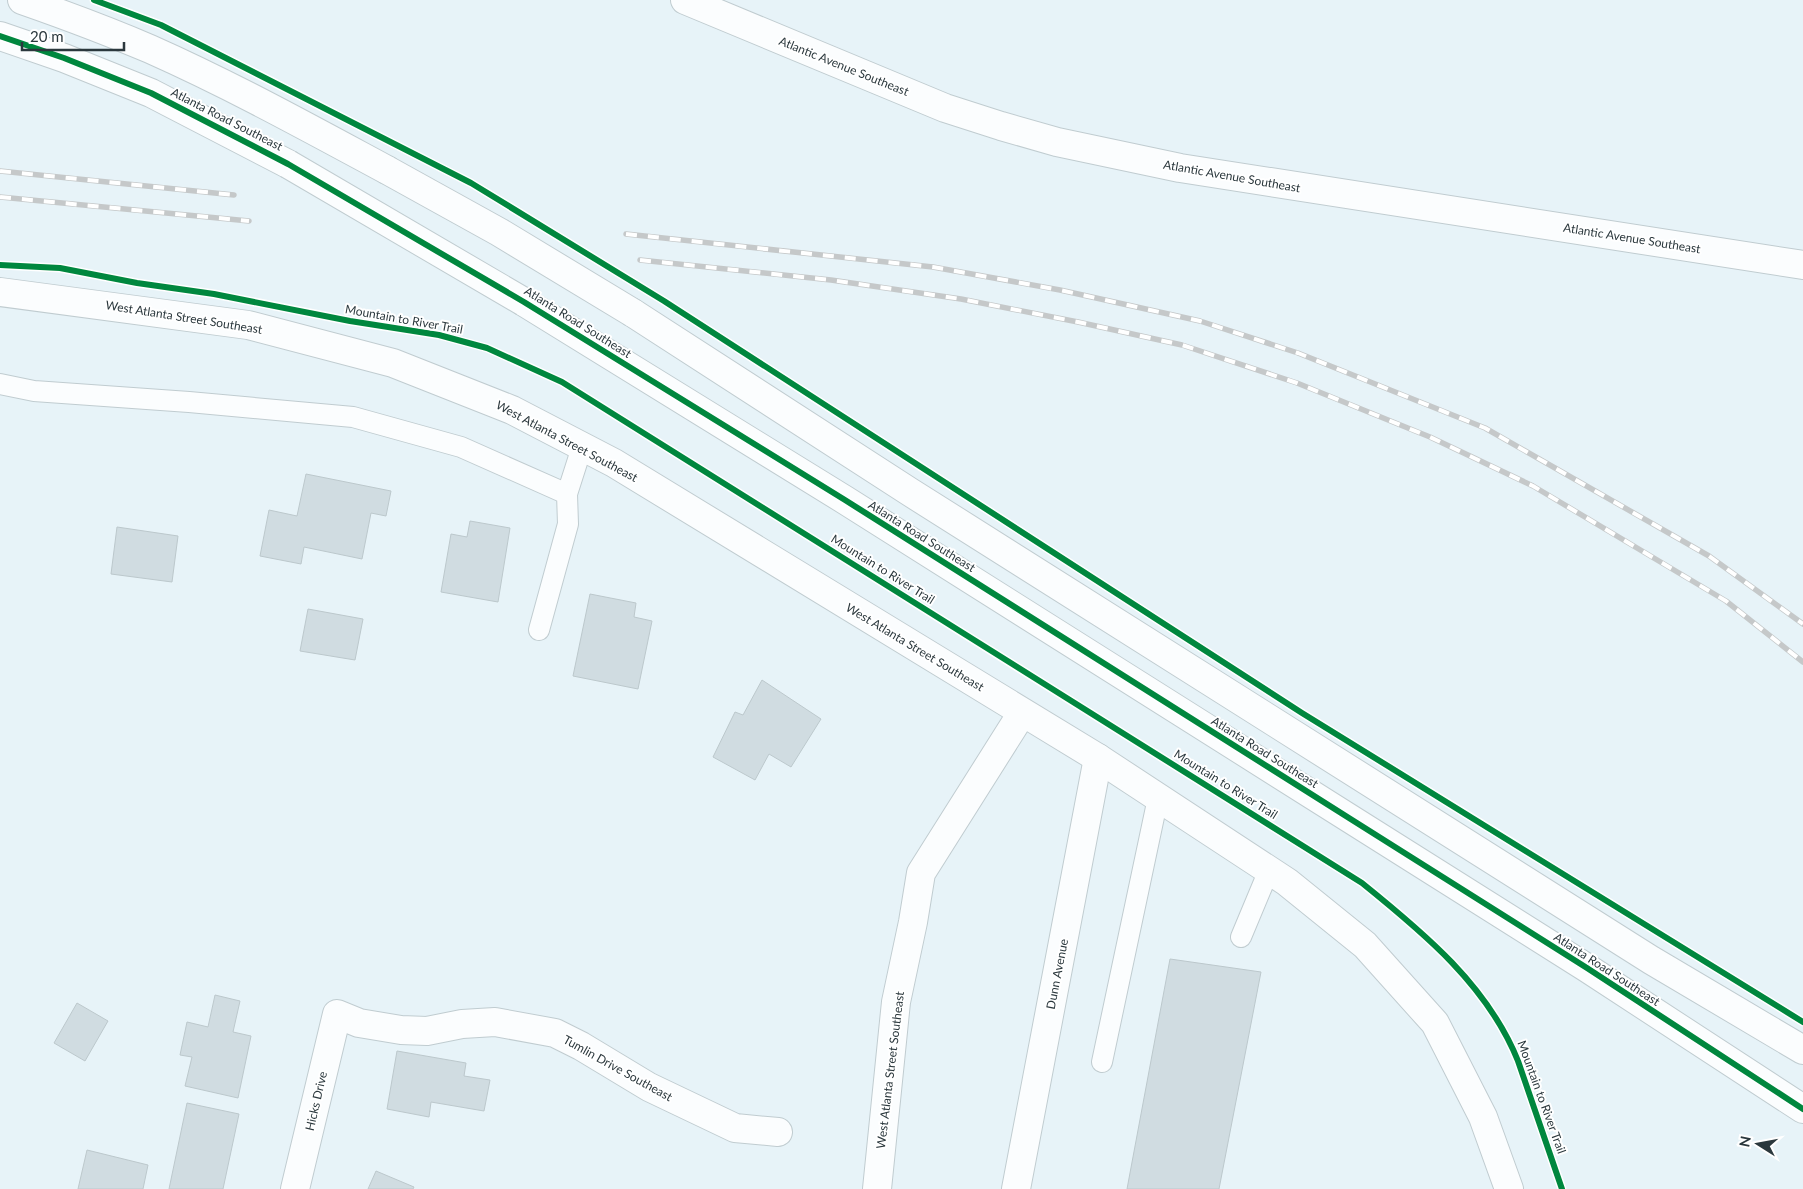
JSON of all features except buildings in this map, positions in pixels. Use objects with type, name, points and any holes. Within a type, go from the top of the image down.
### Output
[{"type":"street","points":[[22,0],[150,49],[244,94],[499,232],[633,313],[926,502],[1651,960],[1803,1050]]},
{"type":"street","name":"Atlantic Avenue Southeast","points":[[685,0],[945,108],[1057,142],[1180,168],[1803,265]]},
{"type":"street","name":"Atlanta Road Southeast","points":[[0,36],[64,58],[151,93],[288,164],[524,302],[837,495],[1587,968],[1803,1109]]},
{"type":"street","name":"West Atlanta Street Southeast","points":[[0,292],[248,325],[393,363],[512,410],[622,468],[1098,758],[1287,882],[1365,946],[1435,1023],[1483,1117],[1509,1189]]},
{"type":"street","name":"West Atlanta Street Southeast","points":[[877,1189],[896,1002],[921,873],[1022,713]]},
{"type":"street","name":"Dunn Avenue","points":[[1016,1189],[1098,758]]},
{"type":"street","name":"Tumlin Drive Southeast","points":[[337,1014],[359,1023],[401,1030],[427,1031],[462,1024],[495,1022],[555,1033],[581,1046],[649,1087],[735,1128],[778,1132]]},
{"type":"street","name":"Hicks Drive","points":[[295,1189],[337,1014]]},
{"type":"lane","points":[[0,384],[34,391],[189,402],[353,417],[461,447],[567,494]]},
{"type":"lane","points":[[539,630],[568,524],[567,494],[582,447]]},
{"type":"lane","points":[[1102,1062],[1158,798]]},
{"type":"lane","points":[[1241,937],[1269,870]]},
{"type":"railway","points":[[0,171],[234,195]]},
{"type":"railway","points":[[0,197],[249,221]]},
{"type":"railway","points":[[626,234],[933,267],[1060,290],[1200,321],[1298,353],[1485,428],[1709,556],[1803,624]]},
{"type":"railway","points":[[640,260],[831,280],[961,299],[1182,345],[1297,383],[1430,437],[1533,486],[1726,601],[1803,662]]},
{"type":"cycle path","points":[[94,0],[161,25],[471,183],[664,301],[1302,713],[1803,1022]]},
{"type":"cycle path","points":[[0,36],[64,58],[151,93],[288,164],[524,302],[845,500],[1587,968],[1803,1109]]},
{"type":"cycle path","name":"Mountain to River Trail","points":[[0,265],[60,268],[137,283],[214,294],[350,321],[439,335],[487,348],[562,382],[1362,883],[1431,942],[1472,985],[1490,1009],[1518,1061],[1562,1189]]}]
